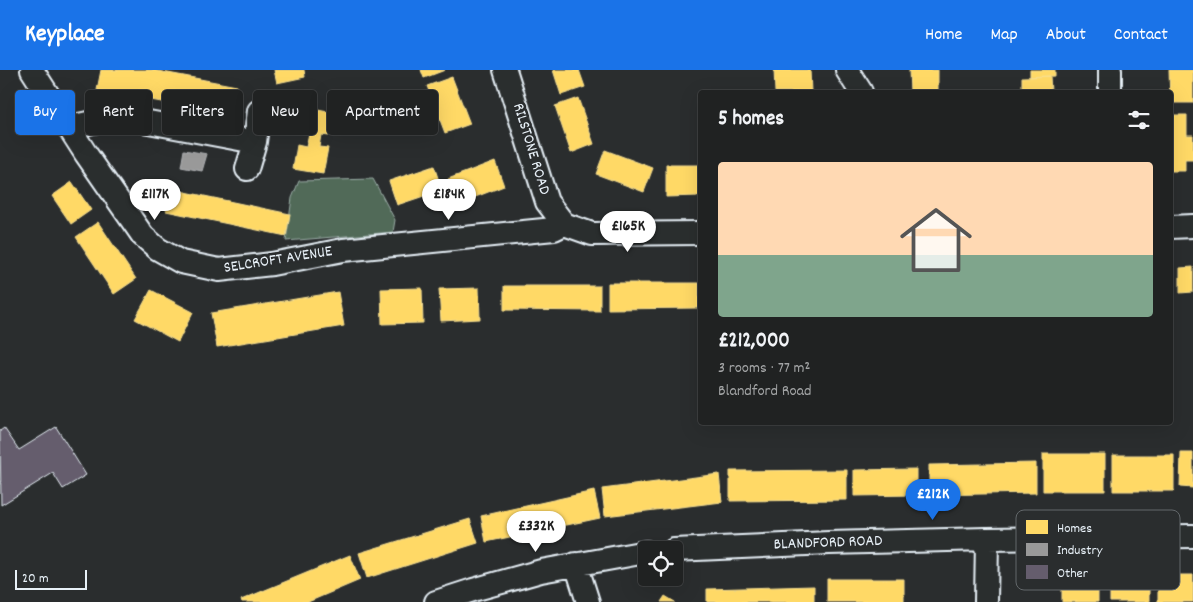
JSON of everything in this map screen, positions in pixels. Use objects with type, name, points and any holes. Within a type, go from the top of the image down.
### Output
[{"type":"street","name":"SELCROFT AVENUE","points":[[32,70],[45,90]]},
{"type":"street","name":"RILSTONE ROAD","points":[[505,70],[547,202],[564,224]]},
{"type":"street","points":[[847,70],[860,90]]},
{"type":"street","points":[[1110,70],[1110,90]]},
{"type":"street","points":[[75,126],[122,118],[255,142]]},
{"type":"street","name":"SELCROFT AVENUE","points":[[75,135],[143,236],[158,249],[181,262],[219,270],[272,264],[343,250],[554,229],[564,224]]},
{"type":"street","points":[[247,169],[256,135]]},
{"type":"street","points":[[564,224],[592,234],[698,233]]},
{"type":"street","points":[[1173,227],[1193,226]]},
{"type":"street","name":"BLANDFORD ROAD","points":[[1180,536],[1193,536]]},
{"type":"street","points":[[986,602],[987,538]]},
{"type":"street","name":"BLANDFORD ROAD","points":[[683,550],[1016,538]]},
{"type":"street","points":[[436,602],[541,571],[638,553]]},
{"type":"street","points":[[576,564],[588,602]]},
{"type":"green space","points":[[373,179],[395,220],[393,232],[286,241],[292,198],[299,181]]},
{"type":"building: Homes","points":[[101,70],[152,70],[237,86],[236,90],[162,90],[162,102],[152,100],[152,90],[97,90]]},
{"type":"building: Homes","points":[[274,70],[304,70],[305,77],[277,83]]},
{"type":"building: Homes","points":[[421,70],[445,70],[424,78]]},
{"type":"building: Homes","points":[[553,70],[579,70],[585,87],[561,95]]},
{"type":"building: Homes","points":[[774,70],[810,70],[811,90],[775,90]]},
{"type":"building: Homes","points":[[909,70],[938,70],[938,90],[910,90]]},
{"type":"building: Homes","points":[[1030,70],[1055,70],[1055,76],[1030,77]]},
{"type":"building: Homes","points":[[1169,70],[1193,70],[1193,103],[1173,103],[1173,90],[1170,90]]},
{"type":"building: Homes","points":[[1050,76],[1051,90],[1022,90],[1022,77]]},
{"type":"building: Homes","points":[[452,77],[470,124],[445,133],[438,115],[438,90],[429,90],[427,86]]},
{"type":"building: Homes","points":[[578,98],[594,144],[571,153],[555,106]]},
{"type":"building: Homes","points":[[317,110],[327,112],[327,135],[329,136],[321,135],[319,147],[328,148],[323,174],[293,169],[297,145],[306,147],[309,135],[317,135]]},
{"type":"building: Homes","points":[[1173,115],[1187,115],[1187,135],[1193,135],[1193,160],[1185,160],[1185,171],[1173,171]]},
{"type":"building: Homes","points":[[605,150],[653,168],[644,192],[596,174]]},
{"type":"building: Homes","points":[[495,161],[504,186],[457,204],[448,179]]},
{"type":"building: Homes","points":[[666,165],[698,165],[698,196],[666,197]]},
{"type":"building: Homes","points":[[434,166],[442,190],[397,205],[389,181]]},
{"type":"building: Homes","points":[[72,182],[91,210],[71,224],[52,196]]},
{"type":"building: Homes","points":[[171,189],[290,214],[286,236],[166,211]]},
{"type":"building: Homes","points":[[98,222],[136,279],[114,294],[76,237]]},
{"type":"building: Homes","points":[[1193,267],[1193,292],[1180,293],[1180,268]]},
{"type":"building: Homes","points":[[608,283],[698,283],[698,308],[608,309]]},
{"type":"building: Homes","points":[[504,286],[600,286],[600,311],[504,310]]},
{"type":"building: Homes","points":[[422,288],[423,323],[382,324],[381,289]]},
{"type":"building: Homes","points":[[479,288],[480,319],[441,321],[439,289]]},
{"type":"building: Homes","points":[[151,290],[193,312],[178,342],[135,319]]},
{"type":"building: Homes","points":[[338,292],[344,326],[217,347],[211,313]]},
{"type":"building: Homes","points":[[1181,453],[1193,453],[1193,488],[1180,487]]},
{"type":"building: Homes","points":[[1043,454],[1105,454],[1105,491],[1043,491]]},
{"type":"building: Homes","points":[[1113,455],[1174,455],[1174,491],[1113,491]]},
{"type":"building: Homes","points":[[1036,463],[1036,493],[929,495],[929,465]]},
{"type":"building: Homes","points":[[916,469],[916,495],[854,496],[854,470]]},
{"type":"building: Homes","points":[[847,470],[847,500],[730,501],[730,471]]},
{"type":"building: Homes","points":[[719,474],[722,502],[605,516],[602,489]]},
{"type":"building: Homes","points":[[594,491],[600,518],[486,542],[481,516]]},
{"type":"building: Homes","points":[[470,519],[478,543],[367,578],[359,553]]},
{"type":"building: Homes","points":[[350,555],[360,580],[308,602],[242,602],[241,600]]},
{"type":"building: Homes","points":[[1180,575],[1193,575],[1193,602],[1158,602],[1158,590],[1180,590]]},
{"type":"building: Homes","points":[[827,579],[904,579],[904,602],[827,602]]},
{"type":"building: Homes","points":[[814,586],[814,602],[707,602],[707,589]]},
{"type":"building: Homes","points":[[1062,590],[1098,590],[1098,602],[1062,602]]},
{"type":"building: Homes","points":[[1110,590],[1149,590],[1149,602],[1110,602]]},
{"type":"building: Homes","points":[[665,596],[675,602],[661,602]]},
{"type":"building: Industry","points":[[184,150],[207,154],[202,171],[181,167]]},
{"type":"building: Other","points":[[56,427],[86,475],[63,489],[53,473],[1,505],[0,431],[4,428],[19,450]]}]
